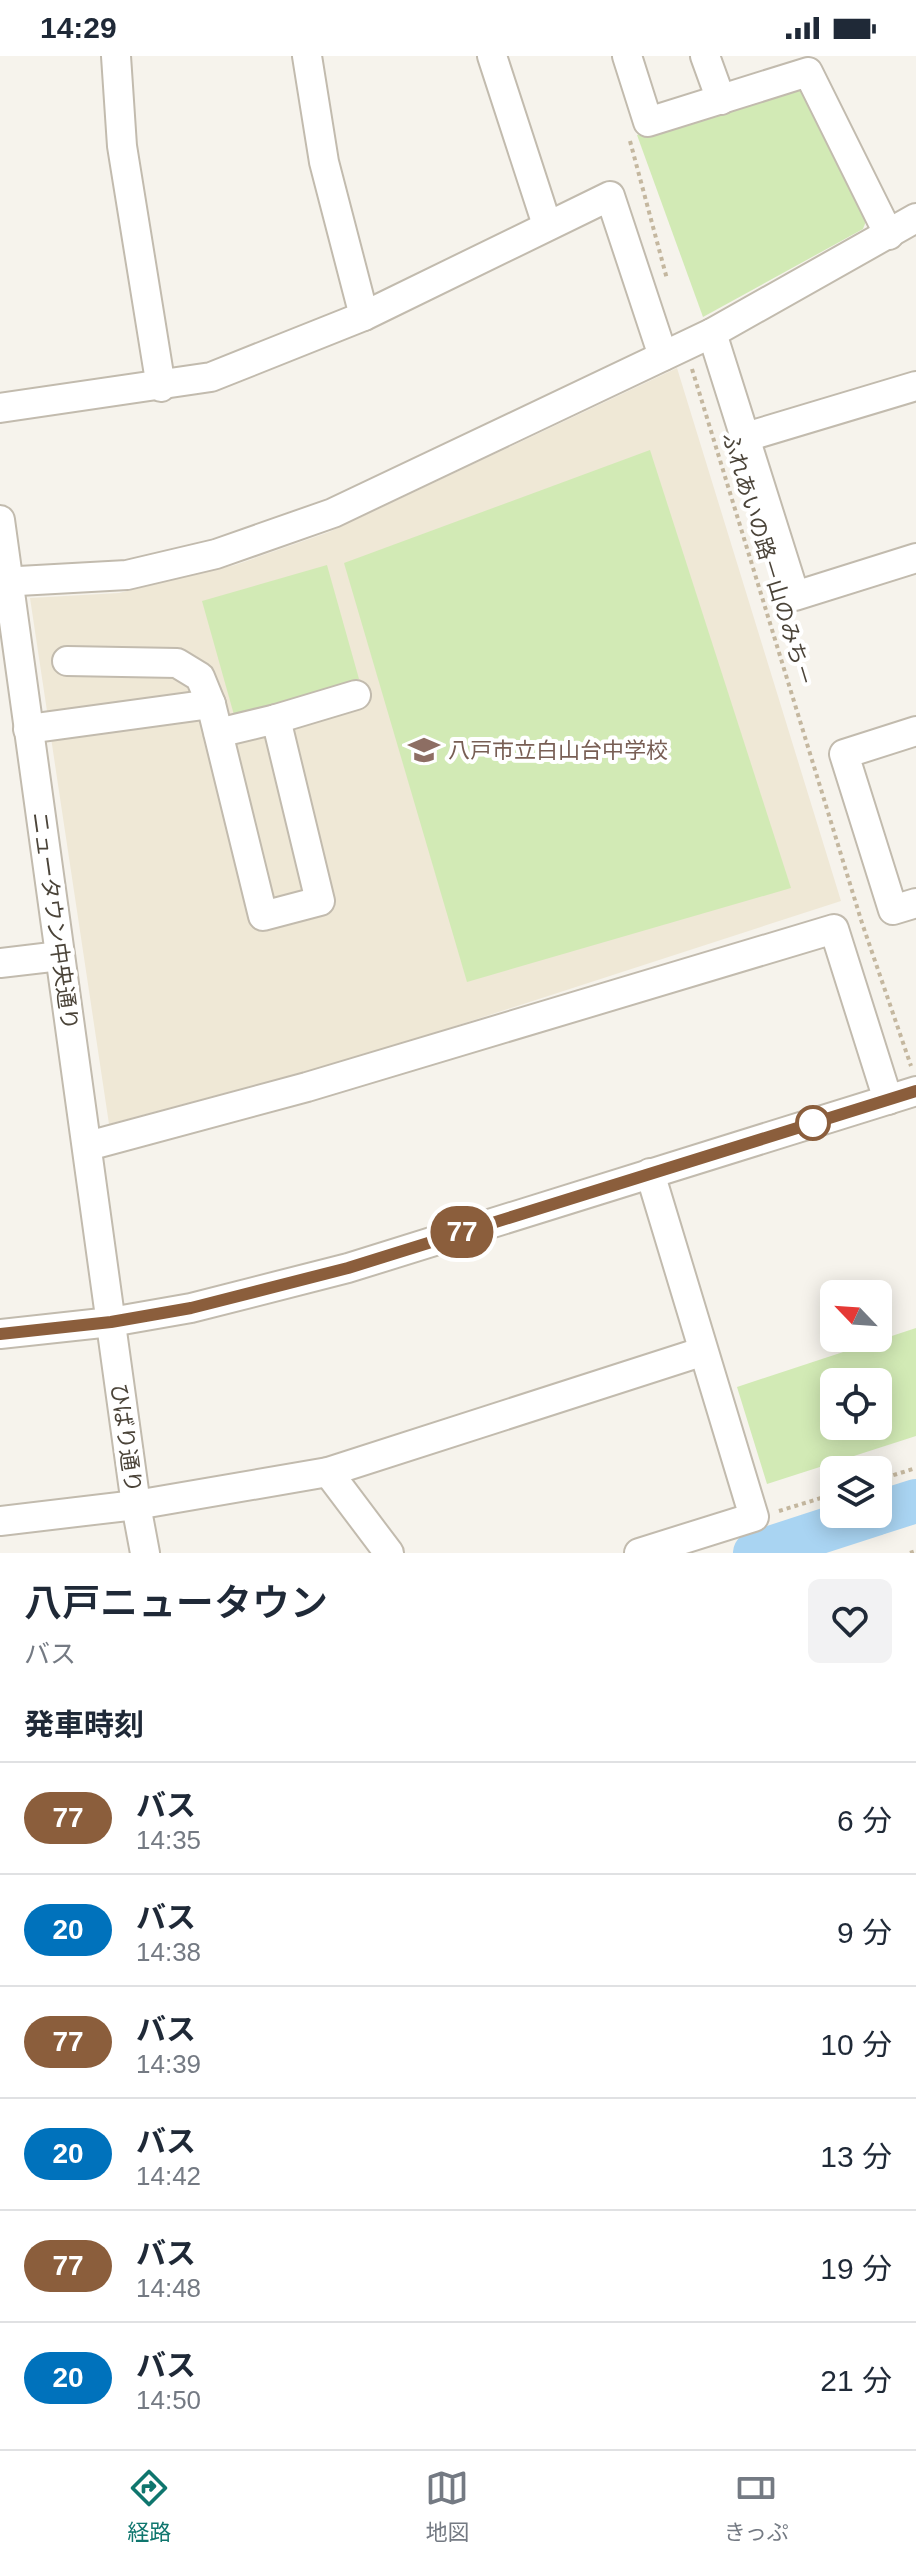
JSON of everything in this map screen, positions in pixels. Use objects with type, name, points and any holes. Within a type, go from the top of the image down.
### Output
[{"type":"street","points":[[116,56],[122,146],[161,387]]},
{"type":"street","points":[[307,56],[324,162],[364,316]]},
{"type":"street","points":[[492,56],[547,225]]},
{"type":"street","points":[[627,56],[648,122],[721,100],[813,64],[889,235]]},
{"type":"street","points":[[705,56],[721,100]]},
{"type":"street","points":[[0,408],[161,387],[211,377],[364,316],[610,196],[674,351]]},
{"type":"street","points":[[4,582],[127,575],[216,554],[333,513],[712,333],[916,218]]},
{"type":"street","points":[[712,333],[795,596],[916,558]]},
{"type":"street","points":[[746,437],[916,386]]},
{"type":"street","name":"ニュータウン中央通り","points":[[0,520],[4,582],[28,729],[111,1322]]},
{"type":"street","points":[[67,661],[177,663],[200,677],[211,704],[263,916],[320,901],[276,719]]},
{"type":"street","points":[[218,733],[356,695]]},
{"type":"street","points":[[28,729],[211,704]]},
{"type":"street","points":[[916,731],[844,754],[893,910],[916,903]]},
{"type":"street","points":[[88,1146],[307,1087],[834,929],[888,1100]]},
{"type":"street","points":[[0,963],[60,956]]},
{"type":"street","points":[[0,1334],[111,1322],[191,1308],[348,1268],[888,1100],[914,1080]]},
{"type":"street","points":[[639,1553],[754,1517],[701,1352],[650,1173]]},
{"type":"street","name":"ひばり通り","points":[[111,1322],[145,1553]]},
{"type":"street","points":[[0,1521],[136,1505],[328,1472],[701,1352]]},
{"type":"street","points":[[328,1472],[389,1553]]},
{"type":"path","points":[[626,127],[669,287]]},
{"type":"path","name":"ふれあいの路－山のみち－","points":[[674,351],[914,1080]]},
{"type":"path","points":[[892,1476],[916,1468]]},
{"type":"path","points":[[754,1517],[820,1498]]},
{"type":"shaded area","name":"八戸市立白山台中学校","points":[[677,368],[841,901],[360,1057],[109,1124],[30,598],[119,593],[235,565],[329,532]]},
{"type":"green space","points":[[795,85],[806,90],[868,216],[863,229],[703,317],[637,135]]},
{"type":"green space","points":[[650,450],[791,888],[467,982],[344,563]]},
{"type":"green space","points":[[327,565],[359,679],[234,715],[202,601]]},
{"type":"green space","points":[[916,1328],[916,1436],[854,1456],[820,1456],[820,1467],[767,1484],[737,1387],[843,1352],[892,1352],[892,1336]]},
{"type":"waterway","points":[[892,1509],[916,1501]]},
{"type":"waterway","points":[[755,1553],[832,1528]]},
{"type":"bus line","name":"77","points":[[0,1334],[111,1322],[191,1308],[348,1268],[916,1091]]},
{"type":"place","name":"八戸市立白山台中学校","points":[[424,750]]}]
